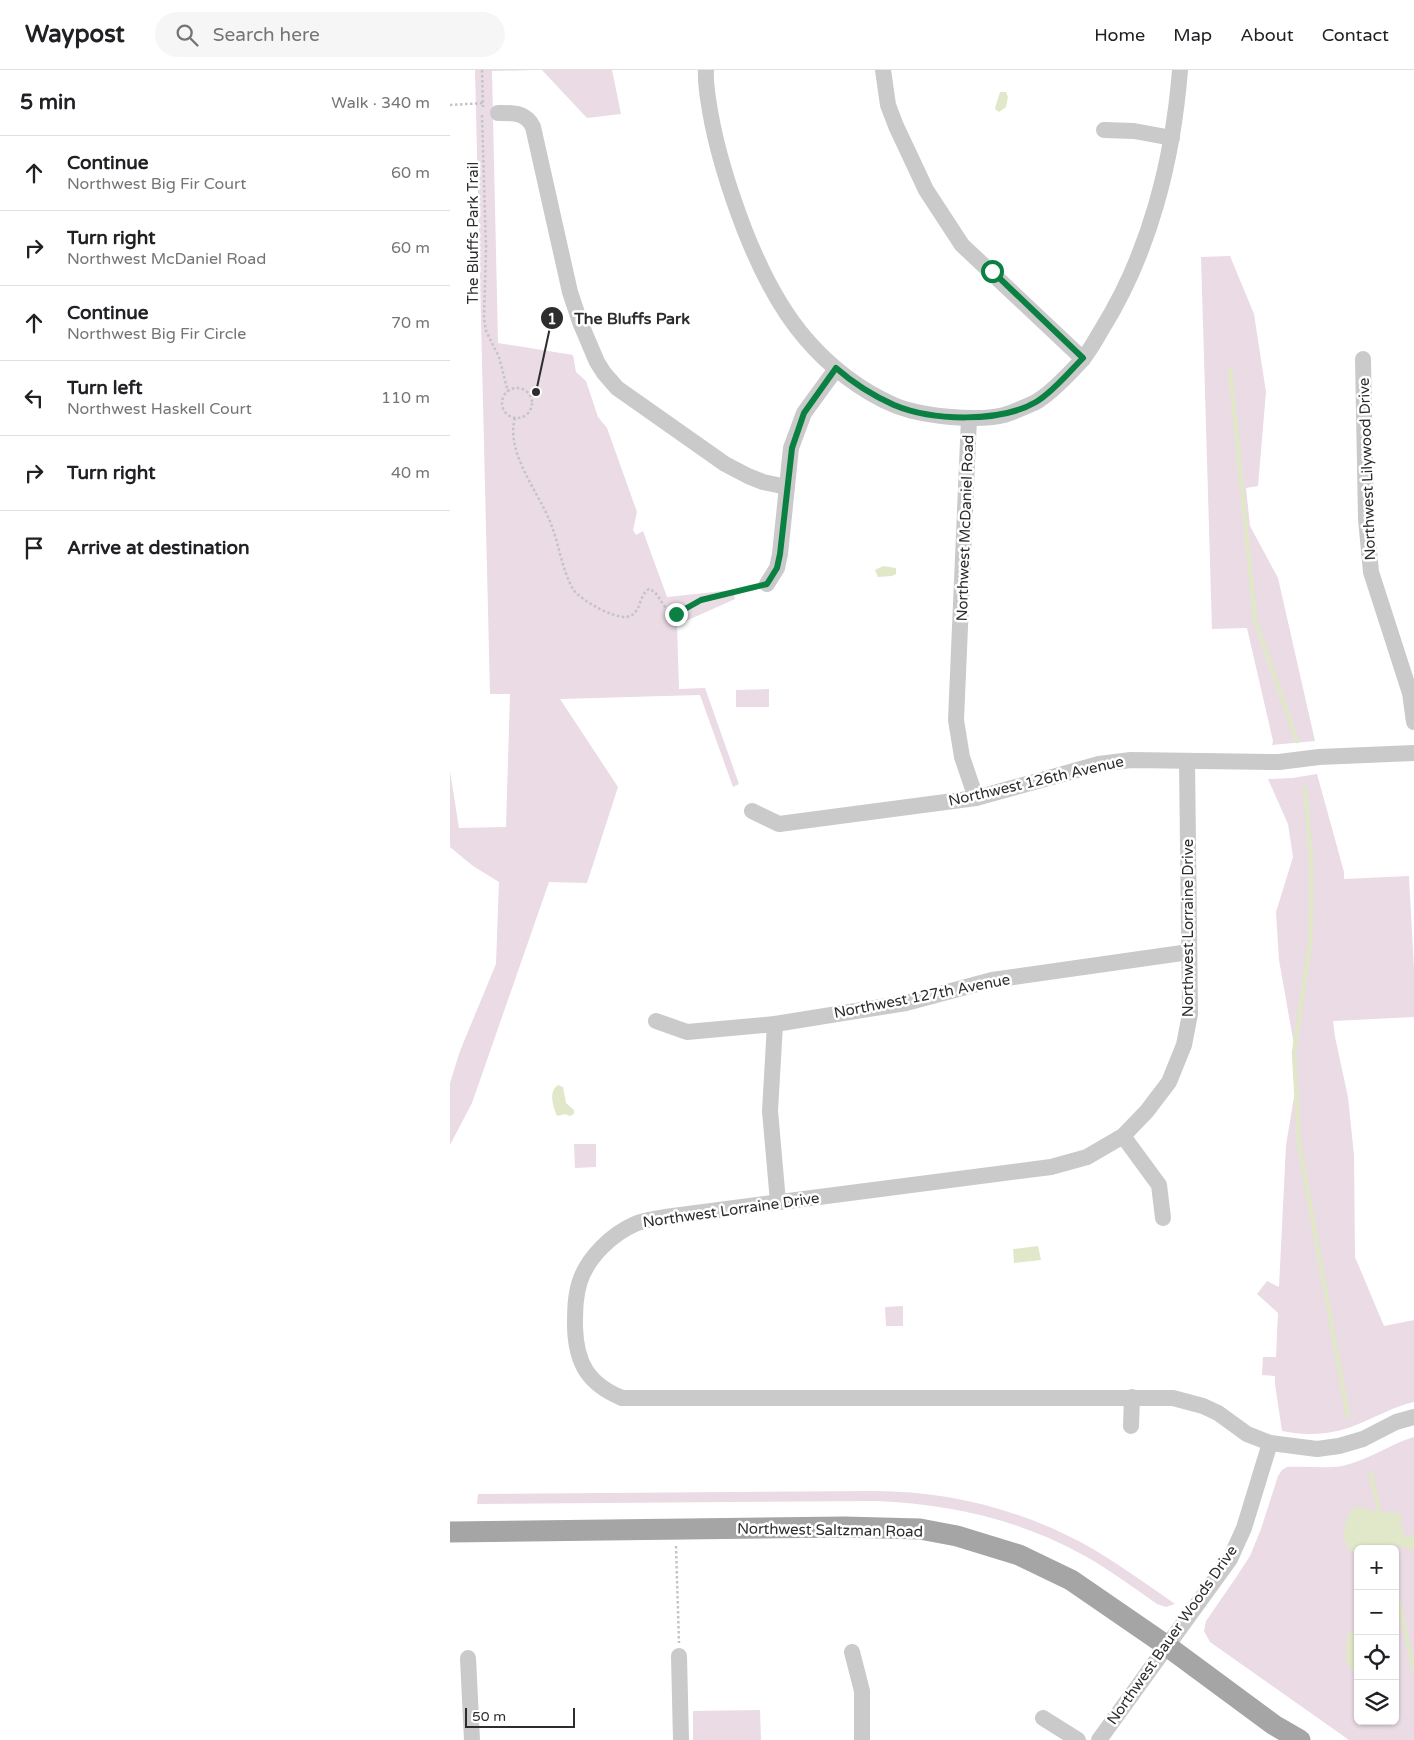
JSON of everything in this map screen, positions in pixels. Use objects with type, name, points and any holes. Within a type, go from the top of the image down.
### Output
[{"type":"main road","name":"Northwest Saltzman Road","points":[[450,1532],[844,1527],[920,1529],[957,1536],[1019,1555],[1071,1580],[1167,1646],[1274,1725],[1300,1740]]},
{"type":"street","points":[[706,70],[709,102],[720,155],[736,207],[766,278],[786,313],[806,340],[848,378],[895,405],[926,413],[969,418]]},
{"type":"street","points":[[883,70],[888,105],[896,126],[926,190],[962,245],[1083,358]]},
{"type":"street","name":"Northwest McDaniel Road","points":[[976,798],[962,756],[956,720],[969,418],[1003,415],[1036,402],[1083,358],[1113,310],[1126,285],[1139,252],[1162,182],[1172,138],[1180,70]]},
{"type":"street","points":[[498,113],[524,115],[530,120],[533,127],[570,292],[592,350],[604,374],[617,388],[726,464],[763,482],[787,487]]},
{"type":"street","points":[[1104,130],[1134,131],[1172,138]]},
{"type":"street","name":"Northwest Lilywood Drive","points":[[1363,359],[1366,519],[1371,572],[1410,692],[1414,722]]},
{"type":"street","points":[[767,584],[777,568],[780,554],[792,448],[796,432],[804,413],[836,368]]},
{"type":"street","name":"Northwest 126th Avenue","points":[[752,811],[779,824],[976,798],[1099,764],[1131,760],[1279,762],[1319,757],[1414,753]]},
{"type":"street","name":"Northwest Lorraine Drive","points":[[1187,761],[1190,1014],[1184,1045],[1169,1082],[1147,1111],[1123,1136],[1087,1157],[1051,1167],[651,1219],[634,1224],[604,1246],[590,1263],[580,1281],[575,1304],[575,1342],[579,1358],[585,1370],[596,1384],[622,1398],[1173,1398],[1203,1406],[1218,1413],[1247,1434],[1270,1443],[1317,1449],[1339,1446],[1363,1439],[1396,1422],[1414,1417]]},
{"type":"street","name":"Northwest 127th Avenue","points":[[656,1021],[687,1032],[774,1024],[906,1002],[992,980],[1189,952]]},
{"type":"street","points":[[774,1024],[770,1111],[778,1202]]},
{"type":"street","points":[[1123,1136],[1159,1185],[1163,1218]]},
{"type":"street","points":[[1131,1426],[1132,1398]]},
{"type":"street","name":"Northwest Bauer Woods Drive","points":[[1099,1740],[1230,1558],[1244,1528],[1270,1443]]},
{"type":"street","points":[[852,1652],[862,1691],[862,1740]]},
{"type":"street","points":[[679,1656],[680,1740]]},
{"type":"street","points":[[468,1658],[472,1740]]},
{"type":"street","points":[[1042,1718],[1078,1740]]},
{"type":"path","name":"The Bluffs Park Trail","points":[[482,70],[486,222],[484,318],[486,331],[499,357],[508,392],[503,400],[504,409],[510,416],[515,418]]},
{"type":"path","points":[[450,105],[484,103]]},
{"type":"path","points":[[508,392],[511,389],[520,388],[531,397],[530,410],[524,416],[515,418],[513,434],[526,475],[552,524],[573,588],[580,597],[616,616],[627,616],[632,615],[636,611],[645,592],[651,590],[658,596],[669,613],[676,614],[701,600],[767,584]]},
{"type":"path","points":[[676,1529],[679,1656]]},
{"type":"shaded area","points":[[475,70],[535,70],[492,71],[498,343],[573,355],[576,372],[586,381],[598,417],[607,428],[637,512],[633,530],[636,535],[643,531],[667,597],[733,590],[735,599],[677,625],[679,689],[705,688],[739,784],[733,787],[700,695],[560,699],[618,787],[587,883],[549,882],[472,1103],[450,1145],[450,1083],[460,1051],[496,964],[499,882],[473,866],[450,847],[450,771],[459,828],[506,827],[510,694],[490,694]]},
{"type":"shaded area","points":[[542,70],[612,70],[621,114],[587,118]]},
{"type":"shaded area","points":[[1000,92],[1006,92],[1008,97],[1006,107],[999,112],[995,109]]},
{"type":"shaded area","points":[[1230,256],[1254,314],[1266,392],[1258,486],[1246,488],[1250,526],[1278,578],[1315,741],[1272,745],[1273,741],[1247,628],[1212,629],[1201,257]]},
{"type":"shaded area","points":[[883,566],[896,568],[896,574],[878,577],[875,570]]},
{"type":"shaded area","points":[[769,689],[769,707],[736,707],[736,690]]},
{"type":"shaded area","points":[[1317,774],[1344,872],[1344,879],[1409,876],[1414,970],[1414,1017],[1333,1021],[1348,1097],[1354,1155],[1355,1257],[1384,1326],[1414,1320],[1414,1402],[1338,1431],[1300,1434],[1282,1431],[1275,1376],[1262,1375],[1263,1357],[1276,1357],[1278,1313],[1257,1294],[1267,1281],[1279,1287],[1286,1145],[1295,1091],[1294,1045],[1279,960],[1276,912],[1293,857],[1288,824],[1268,779]]},
{"type":"shaded area","points":[[558,1085],[563,1087],[566,1103],[574,1110],[574,1114],[570,1116],[565,1114],[557,1116],[552,1095]]},
{"type":"shaded area","points":[[574,1144],[596,1144],[596,1167],[575,1168]]},
{"type":"shaded area","points":[[1038,1246],[1041,1260],[1014,1263],[1013,1249]]},
{"type":"shaded area","points":[[903,1306],[903,1326],[886,1326],[885,1307]]},
{"type":"shaded area","points":[[1414,1437],[1414,1740],[1349,1740],[1210,1642],[1204,1631],[1206,1621],[1250,1556],[1278,1476],[1282,1470],[1287,1467],[1342,1466]]},
{"type":"shaded area","points":[[903,1492],[960,1499],[1015,1514],[1042,1524],[1093,1549],[1175,1604],[1166,1607],[1157,1604],[1097,1563],[1045,1536],[991,1518],[934,1506],[876,1501],[477,1504],[478,1494]]},
{"type":"shaded area","points":[[1354,1507],[1402,1514],[1401,1526],[1405,1537],[1414,1534],[1414,1550],[1399,1545],[1354,1545],[1354,1553],[1344,1539],[1347,1520]]},
{"type":"shaded area","points":[[1354,1629],[1354,1670],[1352,1671],[1346,1660],[1347,1635]]},
{"type":"shaded area","points":[[760,1710],[761,1740],[693,1740],[693,1711]]},
{"type":"waterway","points":[[1230,369],[1255,620],[1297,741]]},
{"type":"waterway","points":[[1305,788],[1311,859],[1311,909],[1310,943],[1294,1052],[1299,1144],[1348,1416]]},
{"type":"waterway","points":[[1371,1474],[1380,1516]]},
{"type":"waterway","points":[[1396,1590],[1414,1671]]},
{"type":"place","name":"The Bluffs Park","points":[[536,392]]},
{"type":"route","points":[[676,614],[689,605],[701,600],[720,597],[767,584],[777,568],[780,554],[792,448],[796,432],[804,413],[836,368],[848,378],[895,405],[926,413],[969,418],[1003,415],[1036,402],[1083,358],[992,271]]}]
